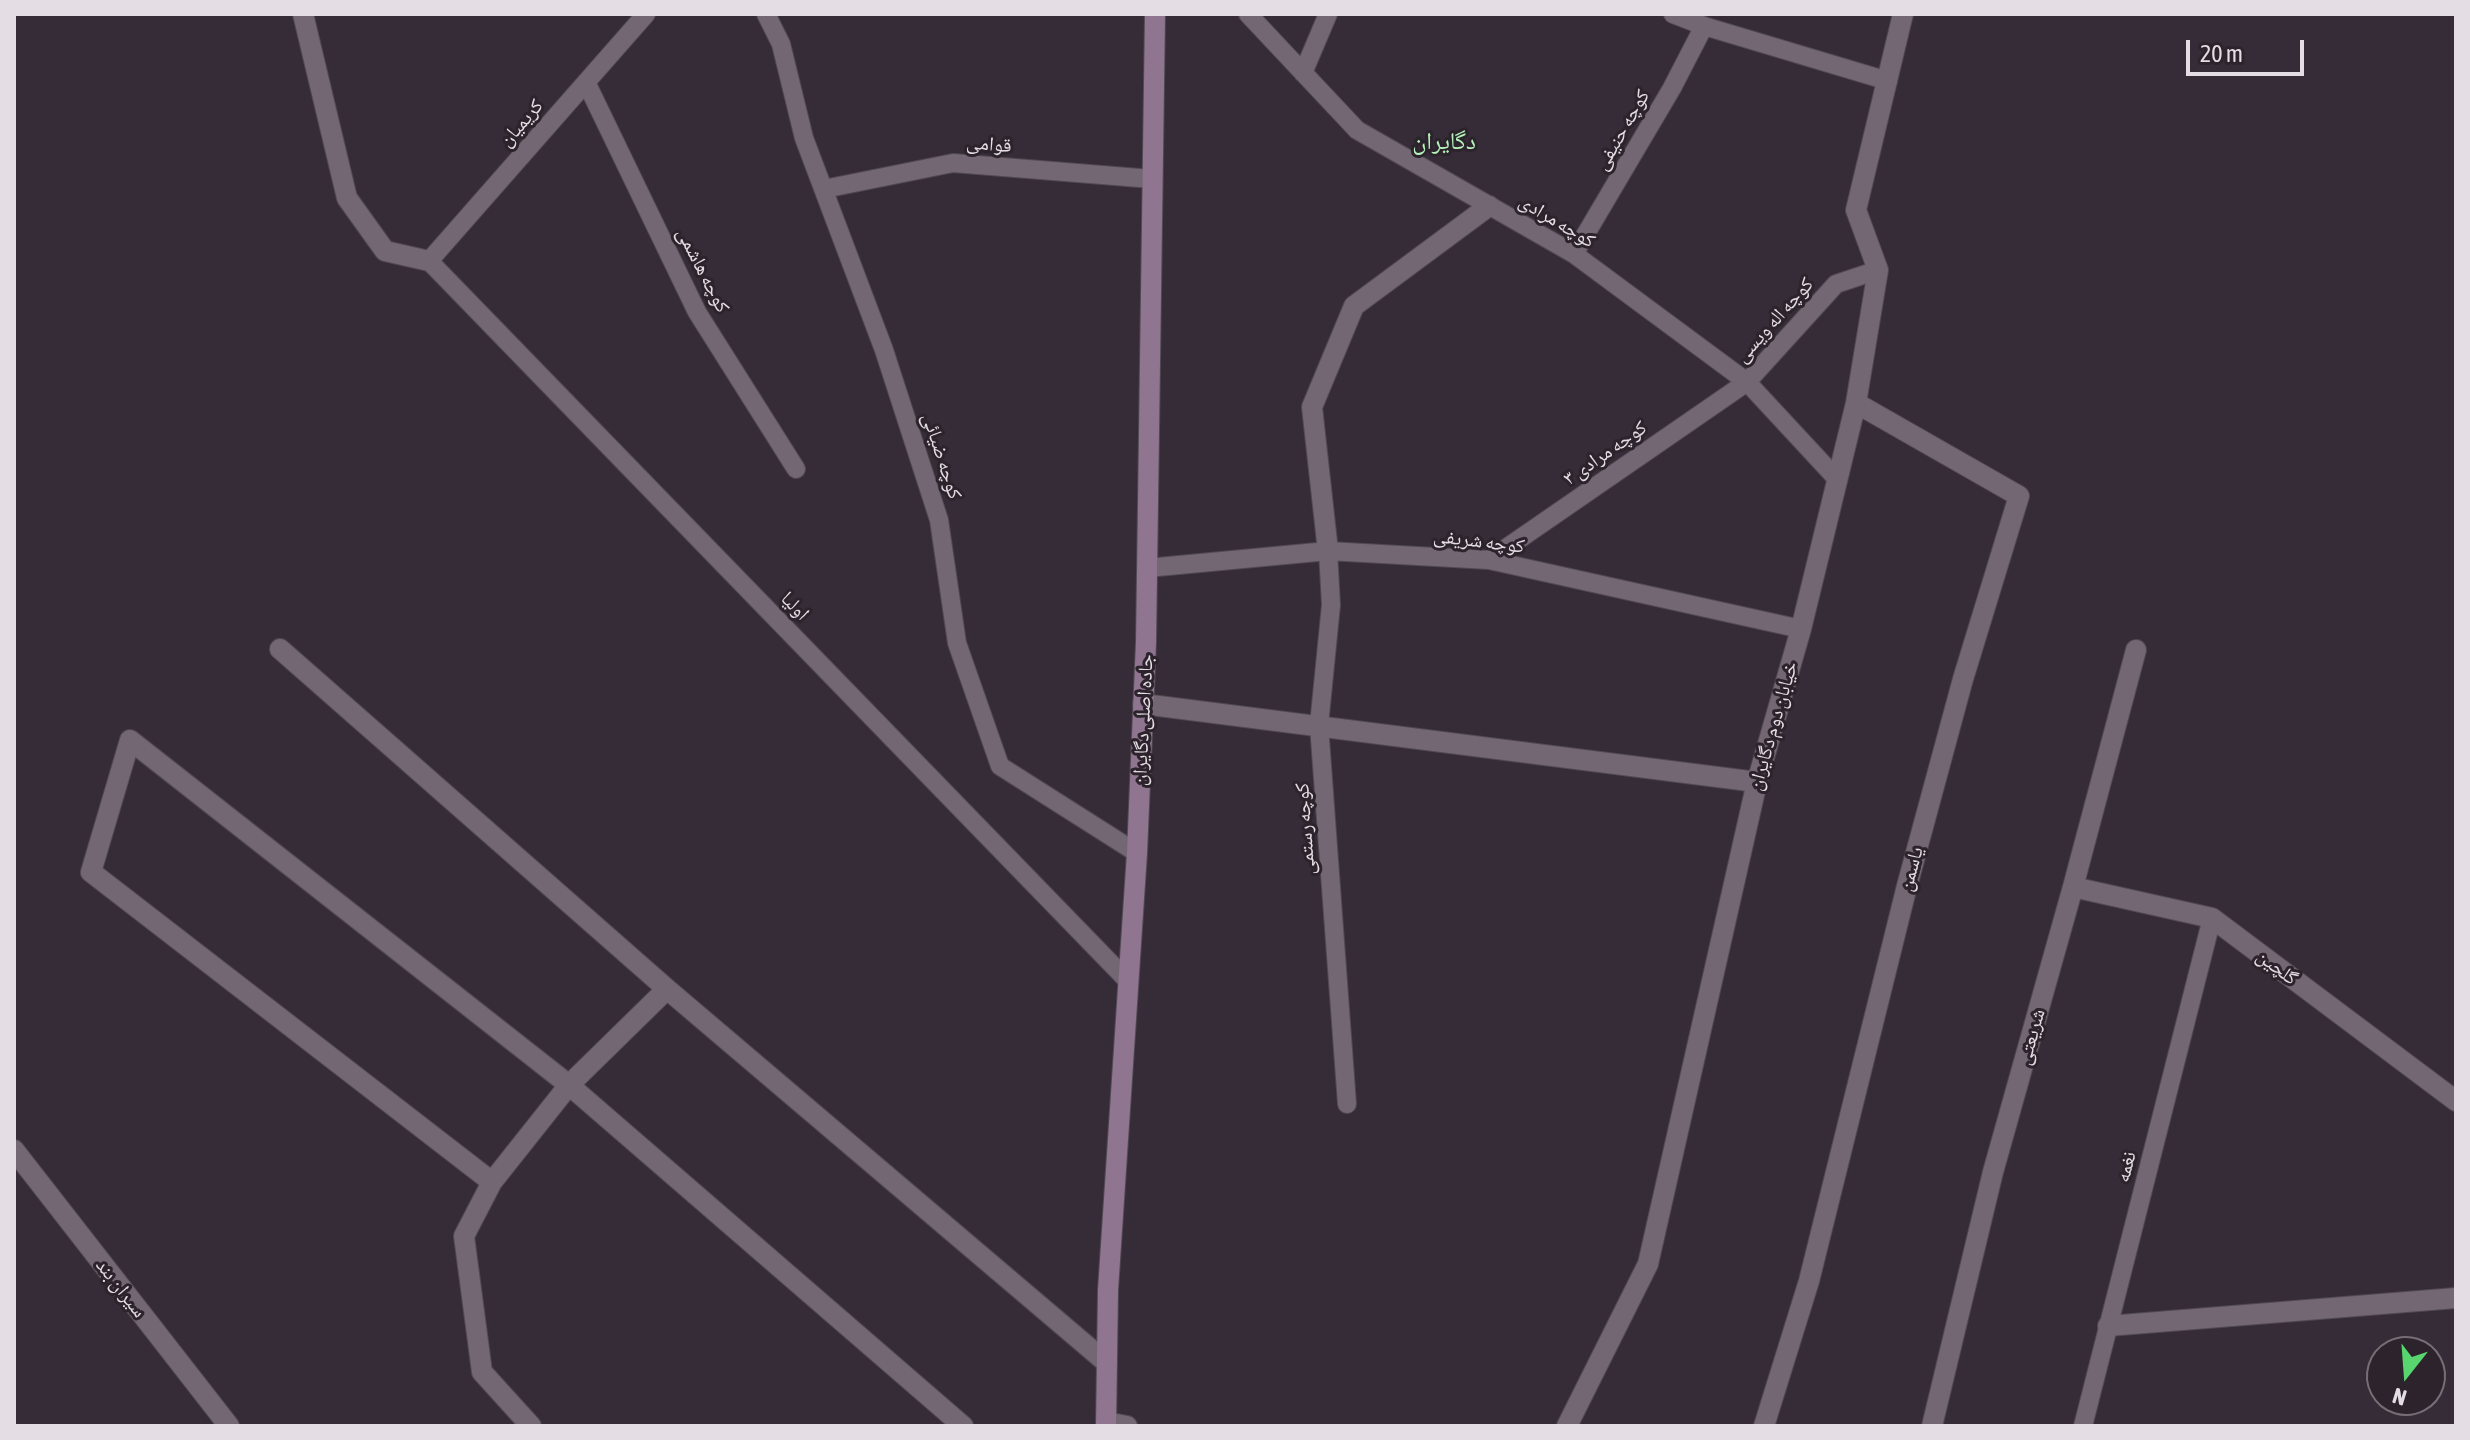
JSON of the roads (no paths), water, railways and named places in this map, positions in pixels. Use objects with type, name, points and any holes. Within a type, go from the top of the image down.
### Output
[{"type":"street","points":[[303,14],[347,198],[385,251],[429,261]]},
{"type":"street","name":"جاده اصلی دگایران","points":[[1106,1424],[1108,1290],[1137,853],[1143,704],[1155,14]]},
{"type":"street","name":"خیابان دوم دگایران","points":[[1567,1426],[1648,1264],[1757,782],[1801,629],[1856,403],[1878,270],[1856,210],[1903,14]]},
{"type":"street","points":[[1328,551],[1312,407],[1354,306],[1489,206]]},
{"type":"street","name":"یاسمن","points":[[1764,1426],[1809,1281],[1907,886],[1963,679],[2019,496],[1856,403]]},
{"type":"street","points":[[280,649],[667,989],[1107,1363]]},
{"type":"street","name":"شریعتی","points":[[1932,1426],[1993,1172],[2136,650]]},
{"type":"street","points":[[1143,704],[1757,782]]},
{"type":"street","points":[[492,1182],[91,872],[130,740],[569,1085],[963,1426]]},
{"type":"street","name":"گلچین","points":[[2073,887],[2212,918],[2456,1101]]},
{"type":"street","points":[[531,1426],[482,1372],[464,1236],[492,1182],[569,1085],[667,989]]},
{"type":"street","name":"سیران بند","points":[[14,1150],[229,1426]]},
{"type":"street","points":[[2108,1326],[2456,1298]]},
{"type":"street","points":[[1106,1424],[1127,1426]]},
{"type":"lane","name":"کریمیان","points":[[429,261],[646,14]]},
{"type":"lane","name":"کوچه ضیائی","points":[[766,14],[781,44],[804,138],[884,350],[939,520],[957,643],[1000,766],[1137,853]]},
{"type":"lane","name":"کوچه مرادی","points":[[1248,14],[1357,130],[1574,254],[1747,382],[1837,479]]},
{"type":"lane","points":[[1303,73],[1328,14]]},
{"type":"lane","points":[[1673,14],[1888,81]]},
{"type":"lane","name":"کوچه حنیفی","points":[[1574,254],[1672,88],[1704,26]]},
{"type":"lane","name":"کوچه هاشمی","points":[[586,82],[697,312],[796,469]]},
{"type":"lane","name":"قوامی","points":[[824,189],[953,163],[1152,179]]},
{"type":"lane","name":"اولیا","points":[[429,261],[1128,981]]},
{"type":"lane","name":"کوچه اله ویسی","points":[[1747,382],[1836,284],[1878,270]]},
{"type":"lane","name":"کوچه مرادی ۳","points":[[1489,560],[1747,382]]},
{"type":"lane","name":"کوچه شریفی","points":[[1147,568],[1328,551],[1489,560],[1801,629]]},
{"type":"lane","name":"کوچه رستمی","points":[[1328,551],[1331,605],[1319,725],[1347,1104]]},
{"type":"lane","name":"نغمه","points":[[2083,1426],[2212,918]]},
{"type":"district","name":"دگایران","points":[[1444,141]]}]
